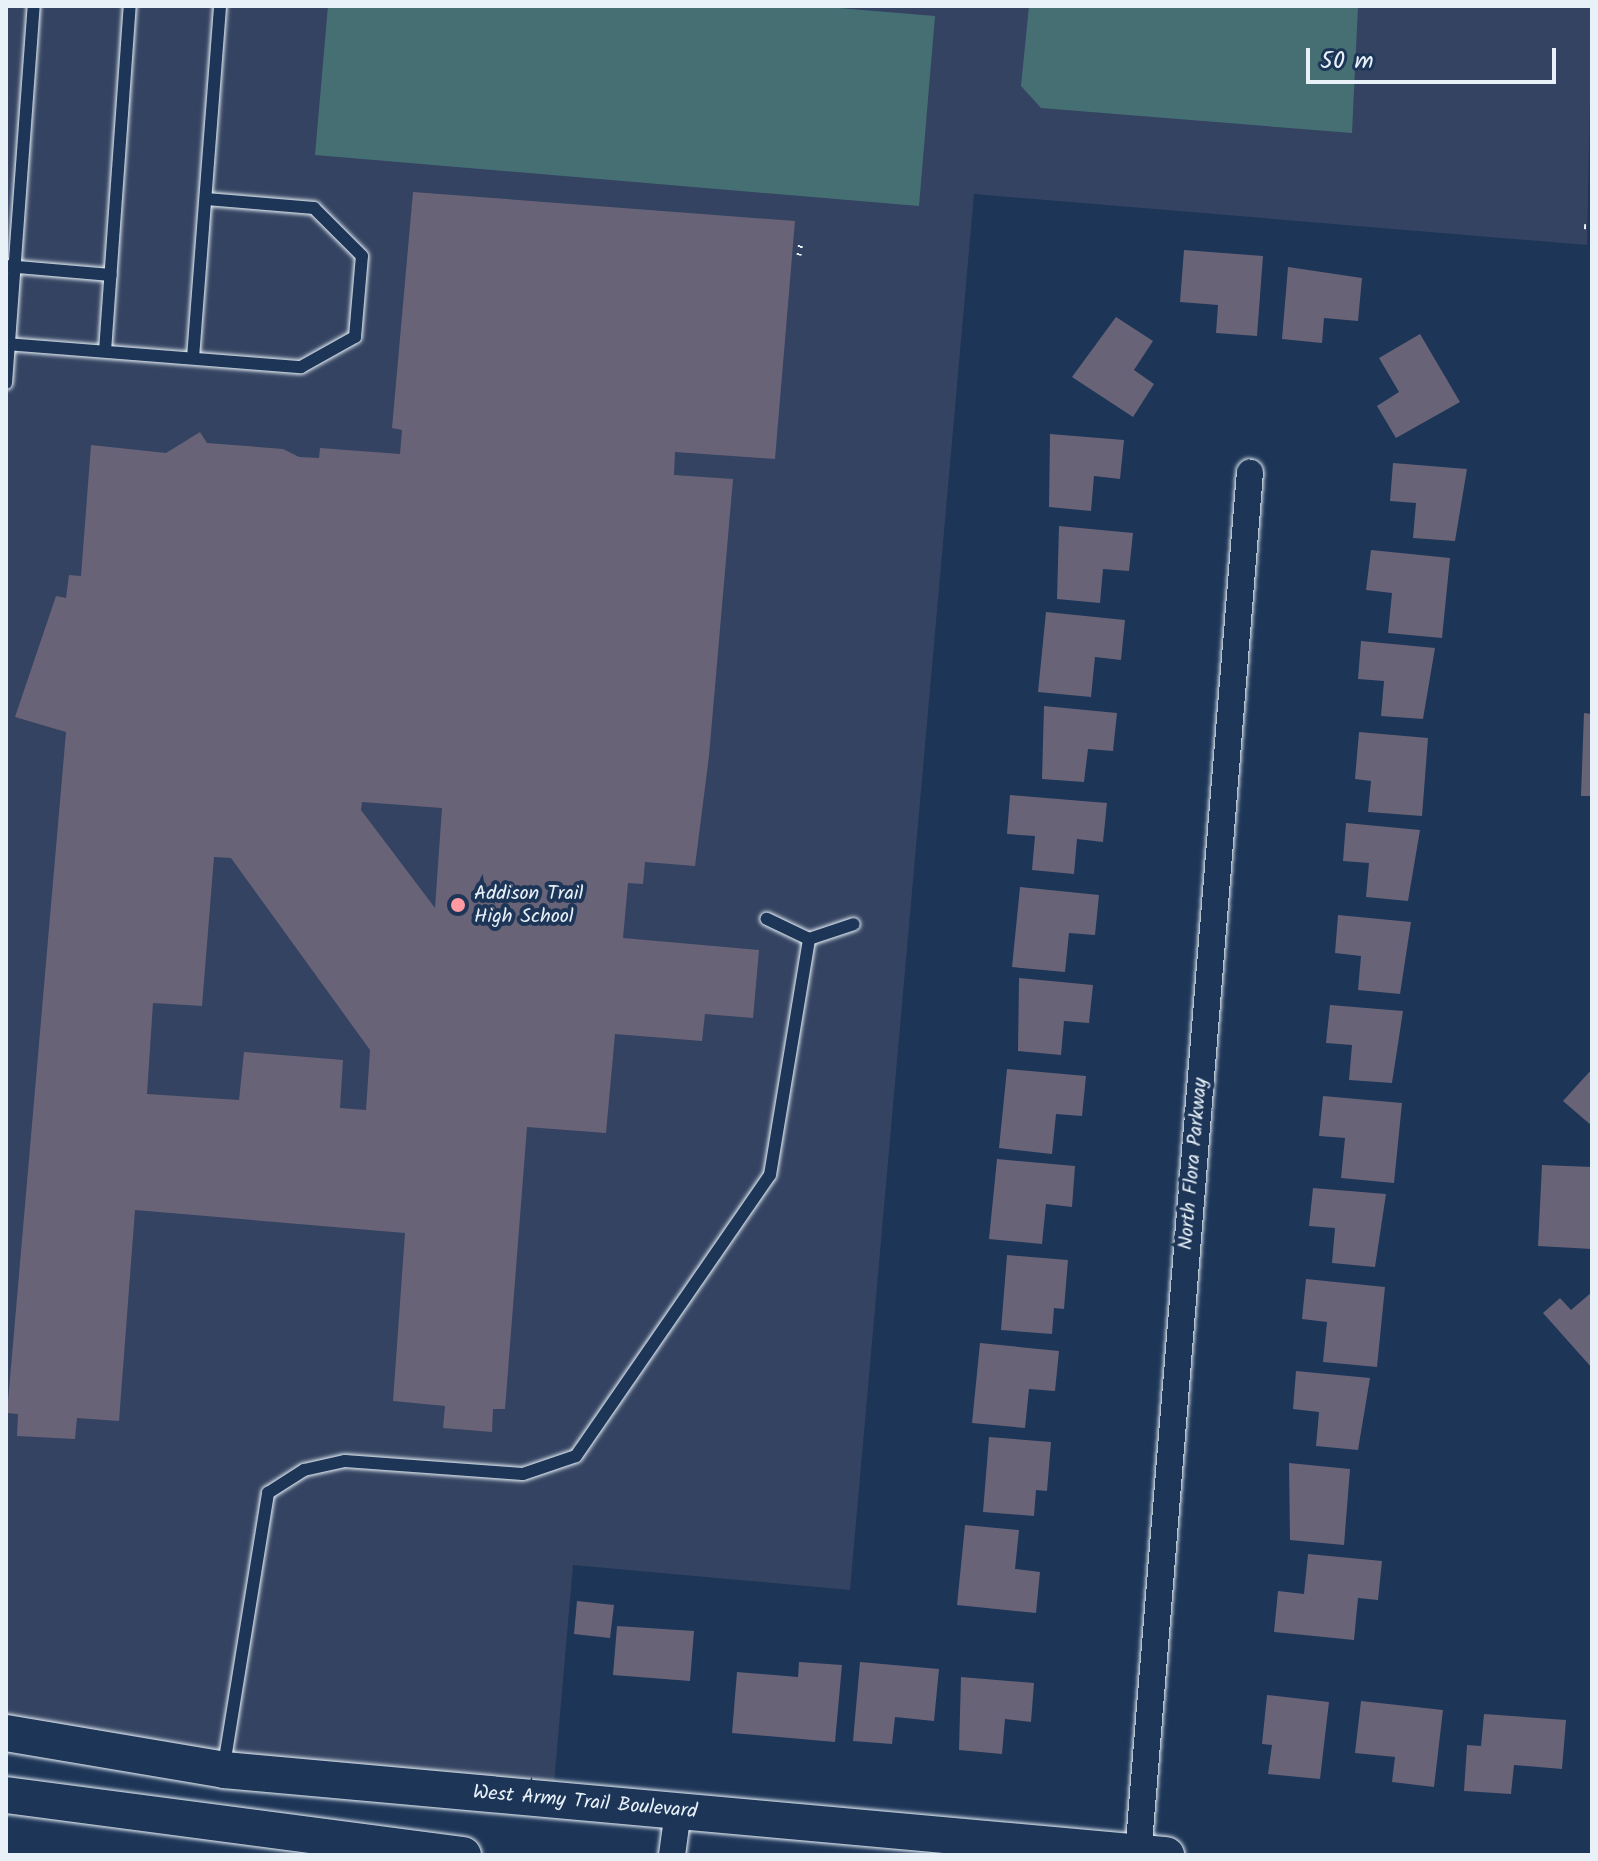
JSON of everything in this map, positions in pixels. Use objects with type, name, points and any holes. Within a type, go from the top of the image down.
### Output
[{"type":"main road","name":"West Army Trail Boulevard","points":[[6,1733],[224,1770],[1148,1854]]},
{"type":"main road","points":[[212,1824],[224,1770]]},
{"type":"main road","points":[[6,1795],[463,1855]]},
{"type":"street","name":"North Flora Parkway","points":[[1148,1854],[1250,473]]},
{"type":"street","points":[[672,1855],[678,1811]]},
{"type":"lane","points":[[6,383],[10,266],[34,6]]},
{"type":"lane","points":[[105,351],[130,6]]},
{"type":"lane","points":[[193,358],[220,6]]},
{"type":"lane","points":[[7,344],[301,367],[355,337],[362,256],[314,208],[206,199]]},
{"type":"lane","points":[[10,266],[111,275]]},
{"type":"lane","points":[[767,919],[809,939],[854,924]]},
{"type":"lane","points":[[224,1770],[268,1493],[304,1470],[345,1461],[523,1474],[576,1456],[770,1175],[809,939]]},
{"type":"path","points":[[1584,226],[1592,227]]},
{"type":"path","points":[[799,255],[801,240]]},
{"type":"shaded area","name":"Addison Trail High School","points":[[6,6],[1592,6],[1587,245],[974,194],[850,1590],[573,1565],[554,1784],[211,1754],[6,1718]]},
{"type":"green space","points":[[328,6],[814,6],[935,16],[919,206],[315,155]]},
{"type":"green space","points":[[1029,6],[1358,6],[1352,133],[1041,108],[1021,86]]},
{"type":"building","name":"Addison Trail High School","points":[[413,192],[795,221],[775,459],[675,452],[674,475],[733,479],[709,756],[695,866],[645,862],[643,884],[628,883],[623,938],[759,950],[753,1018],[705,1014],[702,1041],[615,1034],[606,1133],[527,1127],[505,1409],[493,1409],[492,1432],[443,1428],[445,1406],[393,1401],[405,1233],[135,1210],[119,1421],[77,1418],[75,1439],[17,1436],[18,1414],[7,1413],[66,732],[15,717],[56,596],[66,598],[69,575],[81,576],[91,445],[166,453],[200,432],[207,443],[283,449],[299,457],[319,458],[320,448],[400,454],[402,430],[392,428]],"holes":[[[362,802],[442,808],[435,908],[361,810]],[[214,857],[231,858],[370,1050],[366,1110],[340,1108],[343,1060],[244,1052],[239,1100],[147,1094],[153,1003],[202,1006]]]},
{"type":"building","points":[[1184,250],[1263,256],[1257,336],[1216,333],[1218,305],[1180,302]]},
{"type":"building","points":[[1288,267],[1362,278],[1358,321],[1324,318],[1322,343],[1282,339]]},
{"type":"building","points":[[1116,317],[1153,341],[1134,370],[1154,384],[1133,417],[1072,377]]},
{"type":"building","points":[[1420,334],[1460,402],[1396,438],[1377,406],[1399,392],[1379,358]]},
{"type":"building","points":[[1050,434],[1124,440],[1120,479],[1094,476],[1091,511],[1049,507]]},
{"type":"building","points":[[1393,463],[1467,469],[1455,541],[1413,538],[1416,503],[1390,501]]},
{"type":"building","points":[[1059,526],[1133,533],[1129,571],[1103,569],[1100,603],[1057,599]]},
{"type":"building","points":[[1371,550],[1450,558],[1442,638],[1388,633],[1392,593],[1366,590]]},
{"type":"building","points":[[1046,612],[1125,620],[1121,660],[1095,657],[1091,697],[1038,692]]},
{"type":"building","points":[[1361,641],[1435,648],[1423,719],[1381,716],[1384,681],[1358,679]]},
{"type":"building","points":[[1044,706],[1117,713],[1113,751],[1088,749],[1084,782],[1042,779]]},
{"type":"building","points":[[1584,713],[1592,714],[1592,796],[1581,796]]},
{"type":"building","points":[[1359,732],[1428,738],[1422,816],[1368,812],[1371,781],[1355,779]]},
{"type":"building","points":[[1010,795],[1107,803],[1103,842],[1077,839],[1074,874],[1032,870],[1035,836],[1007,834]]},
{"type":"building","points":[[1346,823],[1420,830],[1408,901],[1366,897],[1369,863],[1343,861]]},
{"type":"building","points":[[1020,887],[1099,895],[1095,935],[1069,933],[1065,972],[1012,967]]},
{"type":"building","points":[[1338,915],[1411,922],[1400,994],[1358,990],[1361,956],[1335,953]]},
{"type":"building","points":[[1019,978],[1093,985],[1089,1023],[1064,1021],[1061,1055],[1018,1051]]},
{"type":"building","points":[[1330,1005],[1403,1011],[1392,1083],[1349,1080],[1352,1045],[1326,1043]]},
{"type":"building","points":[[1007,1069],[1086,1076],[1082,1116],[1056,1114],[1052,1154],[999,1148]]},
{"type":"building","points":[[1592,1069],[1592,1126],[1563,1101]]},
{"type":"building","points":[[1323,1096],[1402,1103],[1394,1183],[1341,1178],[1345,1138],[1319,1136]]},
{"type":"building","points":[[997,1159],[1075,1166],[1072,1207],[1046,1204],[1042,1244],[989,1239]]},
{"type":"building","points":[[1542,1165],[1592,1167],[1592,1249],[1538,1246]]},
{"type":"building","points":[[1313,1188],[1386,1194],[1375,1267],[1332,1263],[1335,1228],[1309,1226]]},
{"type":"building","points":[[1007,1255],[1068,1260],[1064,1309],[1054,1308],[1052,1334],[1001,1330]]},
{"type":"building","points":[[1306,1279],[1385,1287],[1377,1367],[1323,1362],[1327,1322],[1302,1319]]},
{"type":"building","points":[[1592,1292],[1592,1368],[1543,1313],[1560,1298],[1571,1310]]},
{"type":"building","points":[[980,1343],[1059,1351],[1055,1391],[1029,1389],[1025,1428],[972,1423]]},
{"type":"building","points":[[1296,1371],[1370,1378],[1358,1450],[1316,1446],[1319,1412],[1293,1409]]},
{"type":"building","points":[[989,1437],[1051,1442],[1047,1491],[1036,1490],[1034,1516],[983,1512]]},
{"type":"building","points":[[1289,1463],[1350,1469],[1344,1545],[1290,1540]]},
{"type":"building","points":[[965,1525],[1019,1530],[1015,1569],[1040,1572],[1036,1613],[957,1605]]},
{"type":"building","points":[[1308,1554],[1382,1561],[1378,1600],[1358,1598],[1354,1640],[1274,1632],[1278,1591],[1304,1594]]},
{"type":"building","points":[[577,1601],[614,1605],[610,1638],[574,1634]]},
{"type":"building","points":[[617,1626],[694,1631],[690,1681],[613,1675]]},
{"type":"building","points":[[799,1662],[842,1665],[835,1742],[732,1733],[737,1672],[798,1677]]},
{"type":"building","points":[[860,1662],[939,1669],[934,1721],[895,1717],[892,1744],[853,1741]]},
{"type":"building","points":[[961,1677],[1034,1683],[1031,1722],[1005,1719],[1002,1754],[959,1750]]},
{"type":"building","points":[[1267,1695],[1329,1702],[1320,1779],[1268,1774],[1272,1745],[1262,1744]]},
{"type":"building","points":[[1361,1701],[1443,1710],[1434,1787],[1392,1782],[1395,1757],[1355,1753]]},
{"type":"building","points":[[1484,1714],[1566,1720],[1562,1769],[1514,1765],[1511,1794],[1464,1791],[1467,1745],[1481,1746]]},
{"type":"place","name":"Addison Trail High School","points":[[458,905]]}]
